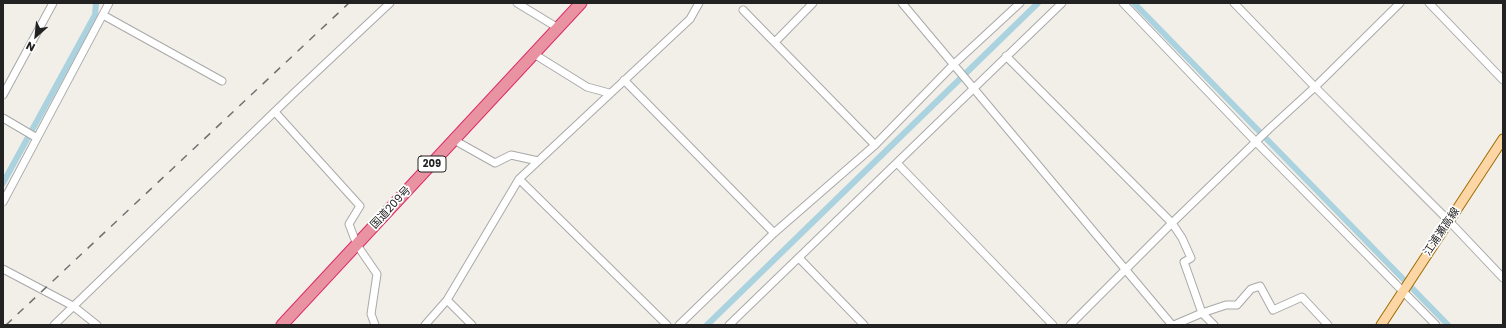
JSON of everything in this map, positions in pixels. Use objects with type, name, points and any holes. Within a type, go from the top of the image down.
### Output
[{"type":"highway","name":"国道209号","points":[[282,325],[581,3]]},
{"type":"main road","name":"江浦瀬高線","points":[[1381,325],[1503,139]]},
{"type":"street","points":[[3,94],[54,3]]},
{"type":"street","points":[[3,202],[109,3]]},
{"type":"street","points":[[54,325],[72,306],[390,3]]},
{"type":"street","points":[[517,3],[558,28]]},
{"type":"street","points":[[425,325],[447,300],[518,179],[690,19],[699,3]]},
{"type":"street","points":[[775,42],[813,3]]},
{"type":"street","points":[[902,3],[1126,269],[1170,324],[1226,305],[1237,305],[1251,289],[1260,286],[1273,310],[1302,297],[1328,325]]},
{"type":"street","points":[[679,325],[774,233],[875,145],[954,64],[1020,3]]},
{"type":"street","points":[[729,325],[897,163],[973,87],[1062,3]]},
{"type":"street","points":[[1123,3],[1256,142],[1436,325]]},
{"type":"street","points":[[1234,3],[1314,87],[1449,221],[1503,278]]},
{"type":"street","points":[[1070,325],[1172,223],[1400,3]]},
{"type":"street","points":[[1429,3],[1503,80]]},
{"type":"street","points":[[743,10],[875,145]]},
{"type":"street","points":[[103,15],[222,81]]},
{"type":"street","points":[[534,54],[587,87],[609,93]]},
{"type":"street","points":[[1006,56],[1172,223],[1182,238],[1191,258],[1184,262],[1202,313],[1214,325]]},
{"type":"street","points":[[624,80],[774,233]]},
{"type":"street","points":[[275,112],[360,206],[349,224],[357,245],[377,274],[371,314],[375,325]]},
{"type":"street","points":[[3,118],[37,138]]},
{"type":"street","points":[[454,140],[495,163],[511,154],[538,161]]},
{"type":"street","points":[[897,163],[1054,325]]},
{"type":"street","points":[[518,179],[667,325]]},
{"type":"street","points":[[799,258],[864,325]]},
{"type":"street","points":[[3,269],[72,306],[97,325]]},
{"type":"street","points":[[447,300],[472,325]]},
{"type":"waterway","points":[[3,183],[95,15],[96,3]]},
{"type":"waterway","points":[[707,325],[1038,3]]},
{"type":"waterway","points":[[1134,3],[1448,325]]},
{"type":"railway","points":[[6,325],[349,3]]}]
